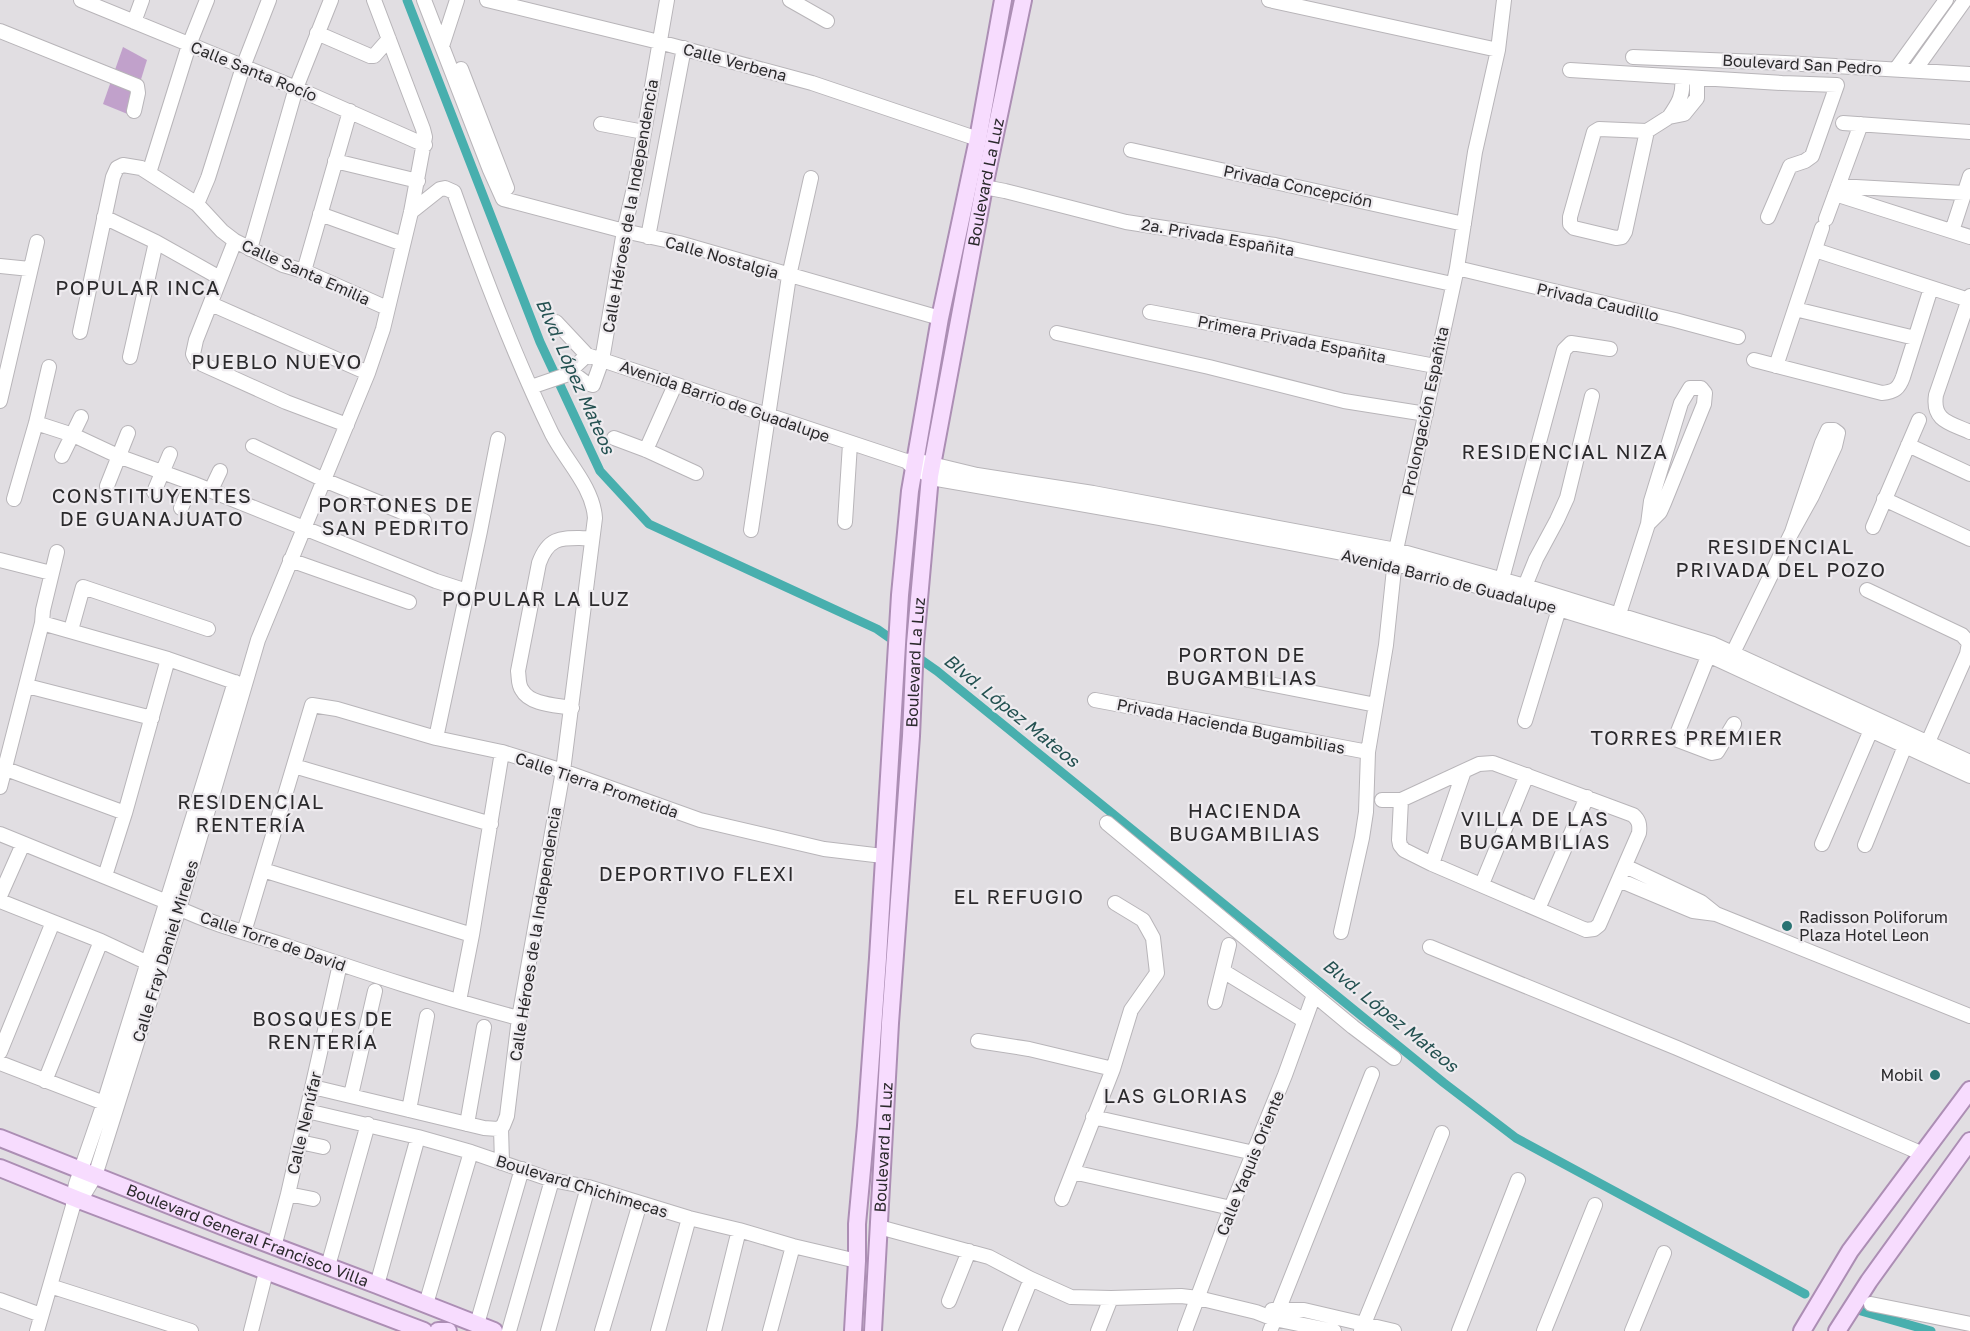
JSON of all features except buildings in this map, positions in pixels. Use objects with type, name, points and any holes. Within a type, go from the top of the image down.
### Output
[{"type":"main road","name":"Boulevard La Luz","points":[[853,1331],[857,1224],[868,1104],[900,594],[940,318],[978,139],[1003,0]]},
{"type":"main road","name":"Boulevard La Luz","points":[[873,1331],[890,1023],[911,736],[918,598],[919,466],[984,187],[1023,0]]},
{"type":"main road","points":[[900,594],[910,594],[918,598]]},
{"type":"main road","points":[[1802,1331],[1850,1251],[1970,1090]]},
{"type":"main road","name":"Boulevard General Francisco Villa","points":[[0,1138],[89,1177],[194,1215],[494,1331]]},
{"type":"main road","points":[[1837,1331],[1869,1281],[1970,1141]]},
{"type":"main road","name":"Boulevard General Francisco Villa","points":[[0,1168],[75,1201],[424,1331]]},
{"type":"main road","points":[[75,1201],[89,1177]]},
{"type":"main road","points":[[438,1331],[448,1331]]},
{"type":"street","name":"Calle Santa Rocío","points":[[81,0],[296,88],[425,145]]},
{"type":"street","points":[[134,21],[142,0]]},
{"type":"street","points":[[149,173],[189,45],[207,0]]},
{"type":"street","points":[[197,204],[208,178],[243,67],[269,0]]},
{"type":"street","points":[[250,249],[296,88],[332,0]]},
{"type":"street","points":[[374,0],[423,129],[425,145]]},
{"type":"street","points":[[424,0],[445,40]]},
{"type":"street","points":[[434,0],[445,40]]},
{"type":"street","points":[[445,40],[457,0]]},
{"type":"street","name":"Calle Verbena","points":[[487,0],[684,48],[812,83],[978,139]]},
{"type":"street","name":"Calle Héroes de la Independencia","points":[[568,373],[592,385],[602,360],[667,0]]},
{"type":"street","points":[[790,0],[827,21]]},
{"type":"street","points":[[1269,0],[1498,50]]},
{"type":"street","name":"Prolongación Españita","points":[[1341,932],[1364,824],[1368,752],[1386,645],[1395,556],[1409,481],[1426,414],[1456,268],[1476,143],[1498,50],[1504,0]]},
{"type":"street","points":[[1896,69],[1946,0]]},
{"type":"street","points":[[1916,70],[1965,0]]},
{"type":"street","points":[[0,31],[137,86],[138,93],[134,111]]},
{"type":"street","points":[[317,33],[370,56],[374,56],[389,39]]},
{"type":"street","name":"Calle Nostalgia","points":[[445,40],[507,200],[679,243],[940,318]]},
{"type":"street","points":[[648,237],[684,48]]},
{"type":"street","name":"Boulevard San Pedro","points":[[1633,57],[1970,74]]},
{"type":"street","points":[[1716,79],[1718,61]]},
{"type":"street","name":"Boulevard San Pedro","points":[[1570,70],[1838,85],[1812,156],[1790,166],[1768,217]]},
{"type":"street","points":[[1669,117],[1680,100],[1683,90],[1682,78]]},
{"type":"street","points":[[1647,130],[1622,237],[1616,238],[1574,228],[1570,224],[1570,217],[1594,132],[1599,129],[1647,130],[1669,117],[1684,114],[1697,98],[1697,78]]},
{"type":"street","points":[[304,271],[350,111]]},
{"type":"street","points":[[1843,123],[1970,132]]},
{"type":"street","points":[[600,124],[644,132]]},
{"type":"street","points":[[1776,366],[1861,124]]},
{"type":"street","name":"Calle Fray Daniel Mireles","points":[[89,1177],[240,684],[368,373],[411,212],[425,145]]},
{"type":"street","name":"Privada Concepción","points":[[1131,150],[1464,224]]},
{"type":"street","points":[[334,161],[418,181]]},
{"type":"street","name":"Calle Santa Emilia","points":[[105,218],[117,168],[123,165],[141,168],[197,204],[222,231],[235,241],[283,266],[304,271],[387,308]]},
{"type":"street","points":[[1952,231],[1970,176]]},
{"type":"street","points":[[751,530],[770,416],[789,276],[811,178]]},
{"type":"street","name":"2a. Privada Españita","points":[[984,187],[1005,190],[1126,222],[1275,245],[1452,284]]},
{"type":"street","name":"Calle Héroes de la Independencia","points":[[411,212],[440,189],[445,188],[454,192],[484,276],[534,386],[553,436],[592,501],[595,518],[563,771],[519,1018],[504,1122],[502,1163]]},
{"type":"street","points":[[1836,190],[1965,193]]},
{"type":"street","points":[[1836,190],[1970,237]]},
{"type":"street","points":[[320,214],[403,244]]},
{"type":"street","points":[[80,332],[105,218],[156,242],[220,278]]},
{"type":"street","points":[[235,241],[196,340],[193,354],[195,358],[286,402],[347,425]]},
{"type":"street","points":[[0,401],[37,242]]},
{"type":"street","points":[[130,357],[156,242]]},
{"type":"street","points":[[1815,250],[1969,298],[1936,395],[1935,408],[1937,414],[1942,418],[1970,432]]},
{"type":"street","points":[[0,266],[30,269]]},
{"type":"street","name":"Privada Caudillo","points":[[1456,268],[1664,317],[1738,337]]},
{"type":"street","points":[[1754,360],[1882,393],[1892,392],[1900,385],[1931,288]]},
{"type":"street","points":[[211,304],[368,373]]},
{"type":"street","points":[[1795,309],[1915,338]]},
{"type":"street","name":"Primera Privada Españita","points":[[1150,312],[1435,366]]},
{"type":"street","name":"Avenida Barrio de Guadalupe","points":[[556,322],[587,355],[919,466],[1093,493],[1502,579],[1619,614],[1651,630]]},
{"type":"street","points":[[1057,333],[1209,367],[1344,401],[1426,414]]},
{"type":"street","points":[[1502,579],[1564,350],[1571,343],[1610,349]]},
{"type":"street","points":[[534,386],[568,373],[587,355]]},
{"type":"street","points":[[14,499],[49,368]]},
{"type":"street","points":[[646,450],[675,384]]},
{"type":"street","points":[[1619,614],[1648,524],[1651,501],[1681,403],[1690,388],[1701,388],[1705,393],[1704,404],[1660,512],[1648,524]]},
{"type":"street","points":[[1525,586],[1567,498],[1592,396]]},
{"type":"street","points":[[62,456],[81,417]]},
{"type":"street","points":[[1873,527],[1918,420]]},
{"type":"street","points":[[36,423],[73,435],[118,456],[211,490],[436,581],[467,591]]},
{"type":"street","points":[[1731,659],[1835,446],[1838,433],[1834,430],[1828,430],[1822,443],[1792,532]]},
{"type":"street","points":[[107,486],[128,433]]},
{"type":"street","points":[[614,438],[696,473]]},
{"type":"street","points":[[436,738],[498,439]]},
{"type":"street","points":[[845,522],[850,444]]},
{"type":"street","points":[[1908,445],[1970,474]]},
{"type":"street","points":[[253,446],[324,480],[424,521]]},
{"type":"street","points":[[154,492],[170,454]]},
{"type":"street","points":[[211,490],[220,471]]},
{"type":"street","points":[[181,508],[192,483]]},
{"type":"street","points":[[1884,500],[1970,539]]},
{"type":"street","points":[[572,708],[536,701],[528,697],[522,692],[518,671],[539,563],[544,550],[549,543],[555,540],[592,538]]},
{"type":"street","points":[[0,787],[27,686],[57,552]]},
{"type":"street","name":"Avenida Barrio de Guadalupe","points":[[1395,556],[1559,609],[1651,630],[1710,650],[1970,762]]},
{"type":"street","points":[[0,560],[51,573]]},
{"type":"street","points":[[290,560],[409,602]]},
{"type":"street","points":[[71,630],[83,588],[208,629]]},
{"type":"street","points":[[1867,590],[1962,634],[1969,643],[1967,654],[1928,742]]},
{"type":"street","points":[[1525,721],[1559,609]]},
{"type":"street","points":[[42,623],[168,659],[240,684]]},
{"type":"street","points":[[1710,650],[1675,739],[1712,753],[1717,752],[1734,724]]},
{"type":"street","points":[[105,876],[168,659]]},
{"type":"street","name":"Avenida Barrio de Guadalupe","points":[[1731,659],[1871,730],[1970,776]]},
{"type":"street","points":[[1244,679],[1376,705]]},
{"type":"street","points":[[27,686],[152,718]]},
{"type":"street","name":"Privada Hacienda Bugambilias","points":[[1095,700],[1368,752]]},
{"type":"street","name":"Calle Tierra Prometida","points":[[294,766],[312,705],[371,717],[436,738],[502,752],[563,771],[700,820],[824,849],[884,856]]},
{"type":"street","points":[[1822,844],[1871,730]]},
{"type":"street","points":[[1865,845],[1905,746]]},
{"type":"street","points":[[459,1001],[502,752]]},
{"type":"street","points":[[1382,800],[1401,800],[1485,763],[1502,765],[1587,797],[1637,819],[1639,833],[1599,925],[1594,929],[1582,928],[1404,850],[1400,845],[1401,800]]},
{"type":"street","points":[[243,932],[294,766],[491,824]]},
{"type":"street","points":[[6,769],[125,813]]},
{"type":"street","points":[[1432,864],[1464,771]]},
{"type":"street","points":[[1482,885],[1527,775]]},
{"type":"street","points":[[1538,909],[1587,797]]},
{"type":"street","points":[[1107,823],[1353,1028],[1394,1058]]},
{"type":"street","name":"Calle Torre de David","points":[[0,834],[243,932],[431,994],[519,1018]]},
{"type":"street","points":[[0,896],[23,844]]},
{"type":"street","points":[[1624,866],[1701,902],[1716,914]]},
{"type":"street","points":[[263,870],[472,935]]},
{"type":"street","points":[[1619,880],[1693,911],[1716,914],[1970,1016]]},
{"type":"street","points":[[0,901],[100,940],[148,963]]},
{"type":"street","points":[[1062,1199],[1113,1069],[1131,1010],[1157,973],[1153,938],[1143,920],[1115,903]]},
{"type":"street","name":"Calle Fray Daniel Mireles","points":[[89,1177],[104,1103],[148,963],[173,905]]},
{"type":"street","points":[[0,1052],[53,922]]},
{"type":"street","points":[[45,1081],[100,940]]},
{"type":"street","points":[[1215,1002],[1228,945]]},
{"type":"street","points":[[1430,947],[1666,1044],[1923,1154]]},
{"type":"street","name":"Calle Nenúfar","points":[[274,1246],[300,1143],[340,964]]},
{"type":"street","points":[[1223,971],[1303,1020]]},
{"type":"street","points":[[351,1095],[375,991]]},
{"type":"street","name":"Calle Yaquis Oriente","points":[[1185,1331],[1314,995]]},
{"type":"street","points":[[409,1110],[427,1016]]},
{"type":"street","points":[[467,1124],[483,1027]]},
{"type":"street","points":[[978,1041],[1029,1049],[1113,1069]]},
{"type":"street","points":[[0,1063],[104,1103]]},
{"type":"street","points":[[1274,1319],[1372,1074]]},
{"type":"street","name":"Boulevard Chichimecas","points":[[313,1087],[493,1129],[504,1122]]},
{"type":"street","name":"Boulevard Chichimecas","points":[[307,1111],[418,1137],[471,1152],[552,1180],[588,1187],[689,1218],[857,1261]]},
{"type":"street","points":[[1093,1117],[1254,1154]]},
{"type":"street","points":[[328,1266],[368,1124]]},
{"type":"street","points":[[1362,1327],[1442,1133]]},
{"type":"street","points":[[377,1285],[418,1137]]},
{"type":"street","points":[[300,1143],[323,1147]]},
{"type":"street","points":[[426,1304],[471,1152]]},
{"type":"street","points":[[477,1324],[522,1169]]},
{"type":"street","points":[[1073,1172],[1231,1208]]},
{"type":"street","points":[[1460,1331],[1518,1179]]},
{"type":"street","points":[[509,1331],[552,1180]]},
{"type":"street","points":[[548,1331],[588,1187]]},
{"type":"street","points":[[288,1194],[313,1199]]},
{"type":"street","points":[[37,1331],[75,1201]]},
{"type":"street","points":[[602,1331],[640,1203]]},
{"type":"street","points":[[1544,1331],[1595,1205]]},
{"type":"street","points":[[658,1331],[689,1218]]},
{"type":"street","points":[[879,1227],[989,1257],[1071,1297],[1198,1298],[1256,1312],[1274,1319],[1334,1331]]},
{"type":"street","points":[[714,1331],[739,1230]]},
{"type":"street","points":[[770,1331],[793,1246]]},
{"type":"street","points":[[949,1301],[969,1251]]},
{"type":"street","points":[[1632,1331],[1664,1253]]},
{"type":"street","points":[[251,1331],[266,1272]]},
{"type":"street","points":[[1010,1331],[1030,1279]]},
{"type":"street","points":[[50,1286],[191,1331]]},
{"type":"street","points":[[1098,1331],[1111,1298]]},
{"type":"street","points":[[0,1300],[41,1315]]},
{"type":"street","points":[[1871,1304],[1970,1324]]},
{"type":"street","points":[[1274,1319],[1313,1312],[1362,1327],[1394,1331]]},
{"type":"shaded area","points":[[123,47],[147,60],[130,115],[103,104]]},
{"type":"waterway","name":"Blvd. López Mateos","points":[[407,0],[540,342],[600,471],[649,524],[877,629],[937,671],[1444,1083],[1516,1138],[1805,1294]]},
{"type":"waterway","points":[[1861,1311],[1931,1331]]},
{"type":"place","name":"Radisson Poliforum Plaza Hotel Leon","points":[[1787,926]]},
{"type":"place","name":"Mobil","points":[[1935,1075]]},
{"type":"district","name":"POPULAR INCA","points":[[138,287]]},
{"type":"district","name":"PUEBLO NUEVO","points":[[277,361]]},
{"type":"district","name":"RESIDENCIAL NIZA","points":[[1565,451]]},
{"type":"district","name":"CONSTITUYENTES DE GUANAJUATO","points":[[152,506]]},
{"type":"district","name":"PORTONES DE SAN PEDRITO","points":[[396,516]]},
{"type":"district","name":"RESIDENCIAL PRIVADA DEL POZO","points":[[1781,558]]},
{"type":"district","name":"POPULAR LA LUZ","points":[[536,598]]},
{"type":"district","name":"PORTON DE BUGAMBILIAS","points":[[1242,666]]},
{"type":"district","name":"TORRES PREMIER","points":[[1687,737]]},
{"type":"district","name":"RESIDENCIAL RENTERÍA","points":[[251,812]]},
{"type":"district","name":"HACIENDA BUGAMBILIAS","points":[[1245,822]]},
{"type":"district","name":"VILLA DE LAS BUGAMBILIAS","points":[[1535,830]]},
{"type":"district","name":"DEPORTIVO FLEXI","points":[[697,873]]},
{"type":"district","name":"EL REFUGIO","points":[[1019,896]]},
{"type":"district","name":"BOSQUES DE RENTERÍA","points":[[323,1030]]},
{"type":"district","name":"LAS GLORIAS","points":[[1176,1095]]}]
